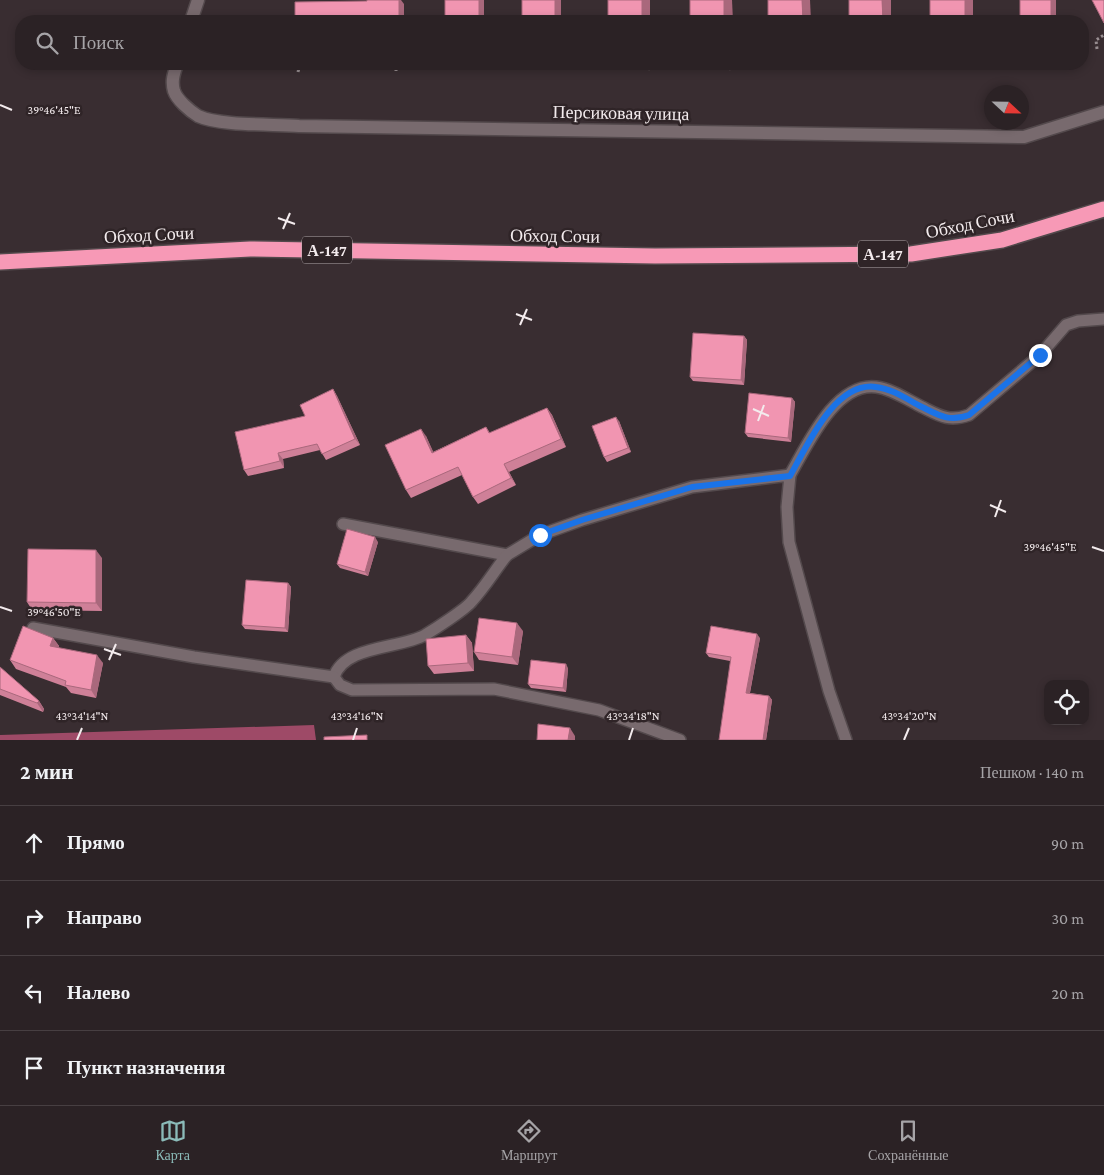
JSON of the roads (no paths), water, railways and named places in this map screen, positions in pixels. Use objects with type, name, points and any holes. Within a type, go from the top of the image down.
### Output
[{"type":"highway","name":"Обход Сочи","points":[[0,262],[250,249],[655,256],[911,254],[1002,240],[1104,209]]},
{"type":"street","points":[[193,15],[198,0]]},
{"type":"street","name":"Персиковая улица","points":[[176,70],[173,80],[174,92],[198,116],[219,122],[300,126],[1024,136],[1104,112]]},
{"type":"lane","points":[[846,740],[829,691],[788,542],[787,506],[790,476],[827,414],[842,399],[860,388],[879,387],[937,414],[958,419],[969,415],[1040,355],[1066,326],[1078,321],[1104,319]]},
{"type":"lane","points":[[334,677],[337,669],[348,659],[377,648],[424,636],[471,603],[507,554],[540,535],[582,520],[692,487],[790,476]]},
{"type":"lane","points":[[343,524],[507,554]]},
{"type":"lane","points":[[32,628],[194,657],[334,677],[340,685],[352,690],[494,688],[599,710],[680,740]]}]
